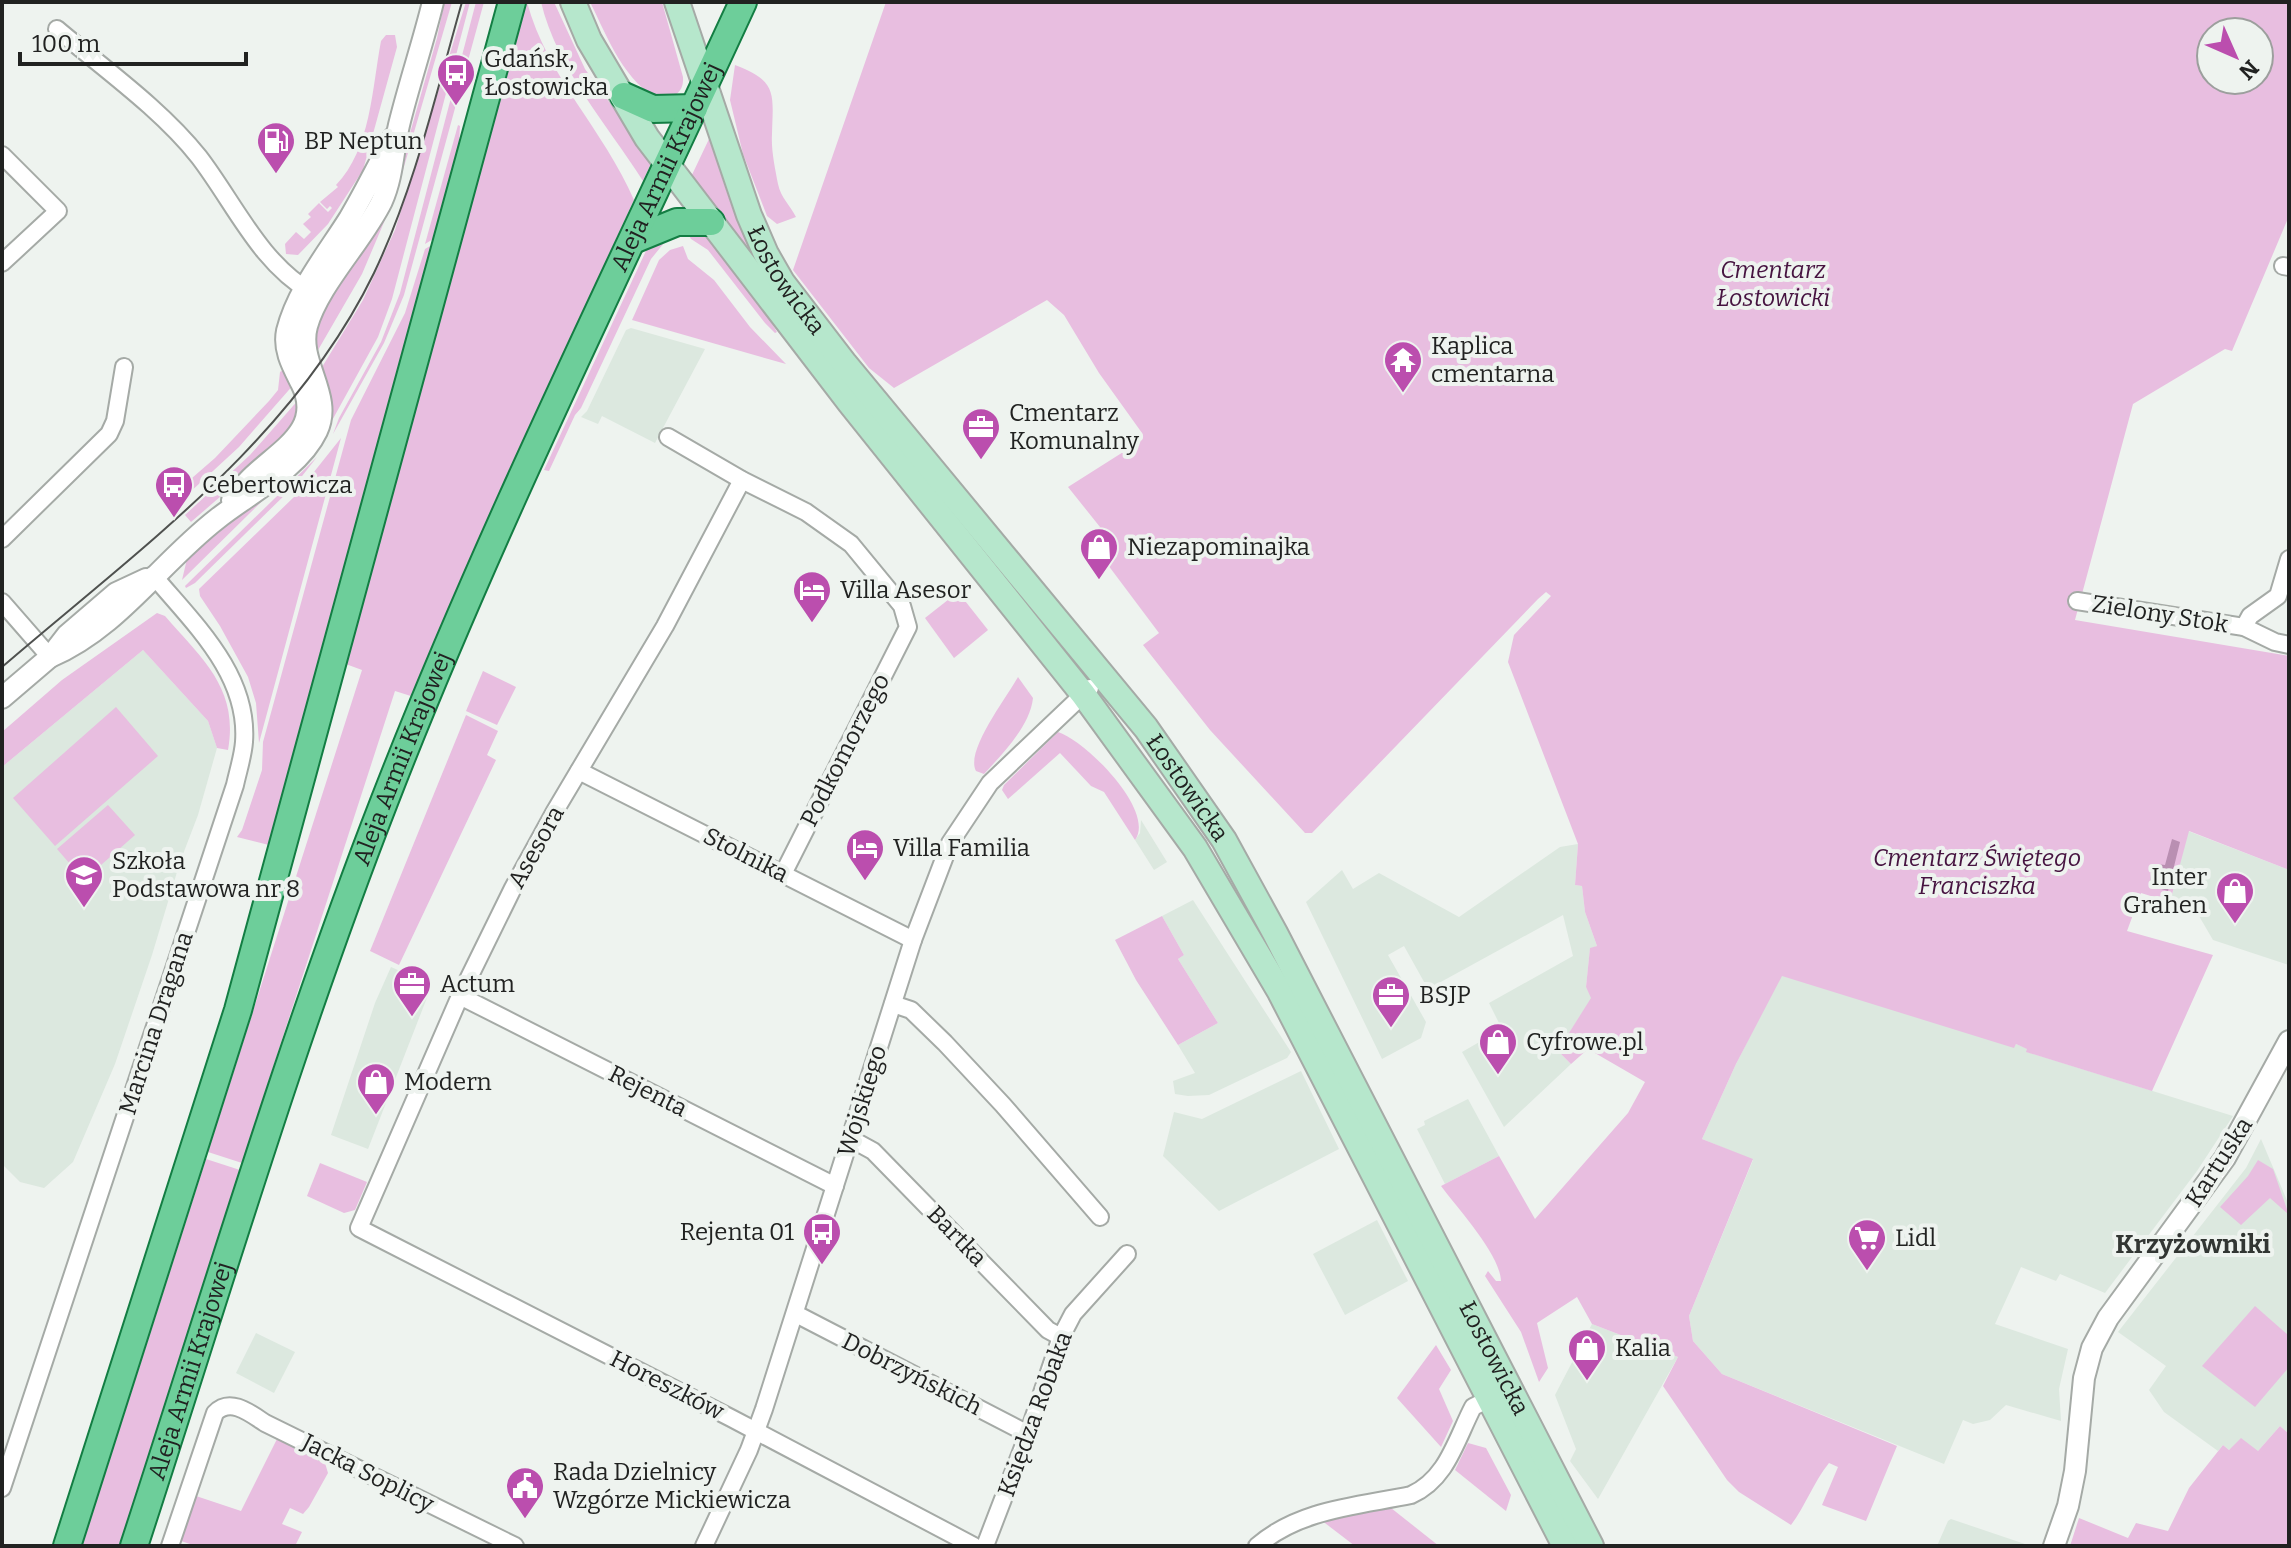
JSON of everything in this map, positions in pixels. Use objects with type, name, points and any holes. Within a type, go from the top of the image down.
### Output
[{"type":"main road","points":[[67,1546],[238,1010],[512,2]]},
{"type":"main road","name":"Łostowicka","points":[[573,2],[589,40],[647,138],[850,403],[1083,694],[1177,820],[1265,967],[1565,1546]]},
{"type":"main road","name":"Łostowicka","points":[[677,2],[699,96],[766,254],[782,282],[812,323],[1146,728],[1224,840],[1591,1546]]},
{"type":"main road","name":"Aleja Armii Krajowej","points":[[134,1546],[301,1031],[383,804],[480,570],[743,2]]},
{"type":"main road","points":[[624,96],[653,109],[699,96]]},
{"type":"main road","points":[[633,240],[677,222],[711,222]]},
{"type":"street","points":[[2,698],[116,593],[153,575],[217,518],[249,480],[289,446],[301,430],[307,413],[307,396],[288,356],[286,335],[313,294],[398,127],[433,2]]},
{"type":"street","points":[[57,29],[186,143],[273,264],[313,294]]},
{"type":"street","points":[[2,155],[58,211],[2,263]]},
{"type":"street","points":[[2,539],[109,434],[115,421],[124,367]]},
{"type":"street","points":[[668,437],[723,466],[742,480]]},
{"type":"street","name":"Podkomorzego","points":[[742,480],[806,512],[851,544],[902,606],[908,627],[783,874]]},
{"type":"street","name":"Asesora","points":[[359,1228],[460,996],[513,888],[665,626],[742,480]]},
{"type":"street","name":"Zielony Stok","points":[[2244,627],[2250,616],[2278,596],[2289,559]]},
{"type":"street","name":"Marcina Dragana","points":[[2,1488],[235,785],[244,742],[243,712],[235,684],[219,655],[153,575]]},
{"type":"street","name":"Zielony Stok","points":[[2077,601],[2244,627],[2275,642],[2289,645]]},
{"type":"street","points":[[2,602],[50,657]]},
{"type":"street","name":"Wojskiego","points":[[710,1544],[756,1433],[913,940],[944,856],[975,803],[1014,758],[1104,677]]},
{"type":"street","name":"Stolnika","points":[[579,771],[913,940]]},
{"type":"street","name":"Rejenta","points":[[460,996],[835,1186]]},
{"type":"street","points":[[893,1004],[911,1010],[945,1043],[1100,1217]]},
{"type":"street","name":"Kartuska","points":[[2054,1546],[2073,1483],[2084,1378],[2092,1348],[2108,1318],[2225,1158],[2289,1041]]},
{"type":"street","name":"Bartka","points":[[851,1139],[873,1151],[1048,1330],[1061,1337]]},
{"type":"street","name":"Horeszków","points":[[359,1228],[974,1546]]},
{"type":"street","name":"Księdza Robaka","points":[[985,1546],[1061,1337],[1073,1314],[1127,1254]]},
{"type":"street","name":"Dobrzyńskich","points":[[796,1314],[1028,1434]]},
{"type":"street","points":[[1257,1546],[1285,1525],[1305,1517],[1423,1490],[1443,1468],[1473,1407],[1491,1401],[1516,1403]]},
{"type":"street","name":"Jacka Soplicy","points":[[170,1546],[215,1413],[220,1407],[231,1406],[515,1546]]},
{"type":"shaded area","points":[[631,328],[705,349],[655,443],[602,416],[598,424],[581,417],[587,411],[626,330]]},
{"type":"shaded area","name":"Szkoła Podstawowa nr 8","points":[[143,650],[208,721],[217,748],[198,815],[115,1064],[73,1162],[44,1188],[20,1182],[2,1164],[2,767]]},
{"type":"shaded area","points":[[1141,820],[1167,862],[1154,870],[1135,840],[1140,833]]},
{"type":"shaded area","points":[[2188,831],[2289,870],[2289,965],[2213,940],[2199,916],[2169,907]]},
{"type":"shaded area","points":[[2172,839],[2180,842],[2168,891],[2151,886],[2150,877],[2157,864],[2165,865]]},
{"type":"shaded area","points":[[1578,844],[1575,885],[1582,886],[1585,912],[1597,946],[1590,949],[1586,987],[1592,998],[1562,1044],[1561,1054],[1571,1064],[1504,1127],[1462,1052],[1502,1029],[1489,1003],[1573,956],[1563,915],[1428,989],[1404,946],[1388,955],[1426,1022],[1421,1038],[1382,1059],[1306,902],[1342,870],[1353,889],[1379,873],[1459,917],[1560,847]]},
{"type":"shaded area","points":[[1193,900],[1291,1052],[1287,1058],[1209,1095],[1188,1096],[1175,1094],[1173,1081],[1195,1073],[1178,1045],[1218,1023],[1178,959],[1184,955],[1162,916]]},
{"type":"shaded area","points":[[391,967],[416,978],[414,982],[430,990],[368,1149],[331,1135],[375,1003]]},
{"type":"shaded area","points":[[1781,975],[2014,1047],[2016,1044],[2028,1049],[2027,1052],[2233,1116],[2197,1171],[2105,1293],[2060,1274],[2056,1281],[2021,1267],[1995,1324],[2068,1349],[2059,1389],[2061,1421],[2006,1405],[1990,1420],[1973,1424],[1963,1420],[1944,1464],[1722,1374],[1693,1341],[1689,1316],[1753,1160],[1702,1139]]},
{"type":"shaded area","points":[[1301,1071],[1339,1149],[1219,1211],[1163,1156],[1174,1112],[1202,1119]]},
{"type":"shaded area","points":[[1468,1099],[1499,1156],[1445,1184],[1417,1129],[1425,1125],[1424,1121]]},
{"type":"shaded area","points":[[2261,1139],[2289,1205],[2289,1434],[2280,1426],[2258,1451],[2236,1445],[2229,1450],[2223,1445],[2218,1451],[2164,1412],[2149,1390],[2166,1366],[2118,1332],[2246,1168]]},
{"type":"shaded area","points":[[1377,1220],[1408,1281],[1345,1315],[1313,1254]]},
{"type":"shaded area","points":[[1592,1324],[1678,1357],[1598,1499],[1570,1461],[1576,1449],[1555,1395]]},
{"type":"shaded area","points":[[256,1333],[295,1352],[274,1393],[236,1373]]},
{"type":"shaded area","points":[[1951,1519],[2031,1546],[1937,1546]]},
{"type":"green space","points":[[452,2],[396,194],[362,274],[314,357],[316,325],[325,305],[399,172],[444,4]]},
{"type":"green space","points":[[466,2],[470,2],[392,299],[378,337],[318,446],[182,580],[187,559],[306,455],[319,372],[363,300],[395,230]]},
{"type":"green space","points":[[476,2],[484,2],[404,295],[384,343],[333,434],[381,342],[400,293]]},
{"type":"green space","points":[[521,2],[527,2],[548,55],[622,174],[634,200],[605,263],[595,296],[414,697],[395,691],[242,1163],[208,1152],[362,670],[343,663]]},
{"type":"green space","points":[[541,2],[554,2],[585,69],[652,161],[643,181],[571,73],[548,27]]},
{"type":"green space","points":[[590,2],[662,2],[683,77],[678,93],[662,100],[638,83],[618,58]]},
{"type":"green space","name":"Cmentarz Łostowicki","points":[[886,2],[2289,2],[2289,216],[2232,351],[2225,349],[2133,404],[2075,620],[2289,656],[2289,870],[2189,831],[2170,902],[2141,893],[2127,931],[2213,955],[2152,1091],[2026,1052],[2027,1049],[2016,1044],[2014,1048],[1782,976],[1736,1064],[1702,1139],[1753,1159],[1689,1316],[1693,1341],[1722,1374],[1897,1446],[1866,1521],[1822,1505],[1838,1467],[1829,1463],[1791,1525],[1739,1492],[1727,1480],[1663,1386],[1678,1357],[1592,1324],[1577,1297],[1537,1323],[1548,1368],[1539,1382],[1521,1332],[1485,1276],[1488,1271],[1496,1281],[1501,1281],[1494,1258],[1441,1186],[1499,1156],[1535,1219],[1628,1113],[1645,1082],[1588,1049],[1571,1064],[1561,1054],[1562,1044],[1591,998],[1586,987],[1590,948],[1597,946],[1585,912],[1582,886],[1575,885],[1578,844],[1508,662],[1514,635],[1551,596],[1546,592],[1538,599],[1312,833],[1305,833],[1210,730],[1143,645],[1159,633],[1102,557],[1092,556],[1085,550],[1085,539],[1100,527],[1068,487],[1139,442],[1142,433],[1099,373],[1064,315],[1047,300],[894,388],[869,368],[793,270]]},
{"type":"green space","points":[[386,35],[395,35],[397,47],[363,170],[328,224],[298,255],[286,254],[285,244],[296,232],[304,239],[311,232],[303,224],[319,203],[328,212],[332,208],[327,209],[320,202],[338,187],[336,185],[357,154],[368,117],[381,41]]},
{"type":"green space","points":[[735,65],[759,77],[770,90],[772,146],[778,184],[796,217],[777,224],[767,216],[743,154],[730,100]]},
{"type":"green space","points":[[458,125],[458,160],[438,236],[425,244]]},
{"type":"green space","points":[[709,139],[733,210],[769,277],[690,179]]},
{"type":"green space","points":[[687,232],[700,232],[708,236],[751,289],[777,332],[765,323],[708,250],[691,239]]},
{"type":"green space","points":[[668,238],[651,259],[581,408],[549,471],[544,470],[648,246]]},
{"type":"green space","points":[[435,243],[273,846],[237,837],[262,770],[263,742],[351,420],[405,313],[425,249]]},
{"type":"green space","points":[[683,246],[688,259],[714,280],[750,327],[786,364],[632,320],[659,260],[670,250]]},
{"type":"green space","points":[[286,368],[295,383],[239,447],[175,506],[169,498],[215,458],[269,401],[278,390],[280,372]]},
{"type":"green space","points":[[300,398],[302,407],[287,439],[191,522],[185,515],[250,455]]},
{"type":"green space","points":[[341,438],[259,743],[256,703],[248,677],[200,596],[199,589],[294,497]]},
{"type":"green space","points":[[317,457],[295,485],[195,583],[186,588],[185,586]]},
{"type":"green space","points":[[958,592],[988,630],[954,658],[925,618]]},
{"type":"green space","points":[[157,613],[165,616],[204,661],[223,692],[230,728],[228,750],[217,748],[208,721],[143,650],[2,767],[2,732],[62,680]]},
{"type":"green space","points":[[483,671],[516,687],[497,725],[466,711]]},
{"type":"green space","points":[[1018,677],[1033,698],[1027,719],[984,774],[976,771],[976,751]]},
{"type":"green space","points":[[116,707],[158,756],[55,846],[13,798]]},
{"type":"green space","points":[[466,715],[498,731],[487,755],[496,760],[399,965],[370,951]]},
{"type":"green space","points":[[1058,732],[1085,749],[1115,778],[1136,812],[1139,827],[1135,840],[1104,792],[1091,786],[1060,753],[1008,799],[1002,790],[1004,785]]},
{"type":"green space","points":[[108,805],[135,835],[84,880],[57,849]]},
{"type":"green space","points":[[1162,916],[1184,955],[1178,959],[1218,1023],[1178,1045],[1136,980],[1115,940]]},
{"type":"green space","points":[[206,1159],[240,1170],[121,1546],[82,1546]]},
{"type":"green space","points":[[2258,1160],[2273,1169],[2289,1215],[2270,1198],[2241,1225],[2220,1207]]},
{"type":"green space","points":[[320,1163],[367,1182],[355,1210],[344,1213],[307,1196]]},
{"type":"green space","points":[[2255,1306],[2289,1336],[2289,1367],[2255,1407],[2202,1366]]},
{"type":"green space","points":[[1436,1345],[1451,1370],[1439,1389],[1453,1421],[1441,1447],[1397,1398]]},
{"type":"green space","points":[[2280,1426],[2289,1434],[2289,1546],[2070,1546],[2079,1518],[2128,1538],[2136,1523],[2168,1531],[2189,1488],[2223,1445],[2229,1450],[2241,1438],[2258,1451]]},
{"type":"green space","points":[[277,1439],[325,1463],[328,1473],[303,1514],[290,1508],[282,1524],[302,1532],[295,1546],[196,1546],[178,1540],[193,1495],[241,1511]]},
{"type":"green space","points":[[1468,1443],[1486,1448],[1511,1495],[1506,1511],[1455,1470]]},
{"type":"green space","points":[[1391,1508],[1439,1546],[1355,1546],[1321,1520]]},
{"type":"tram line","points":[[2,667],[159,535],[209,488],[257,440],[301,388],[340,333],[374,273],[401,207],[424,139],[462,2]]},
{"type":"place","name":"Gdańsk, Łostowicka","points":[[456,107]]},
{"type":"place","name":"BP Neptun","points":[[276,175]]},
{"type":"place","name":"Kaplica cmentarna","points":[[1403,394]]},
{"type":"place","name":"Cmentarz Komunalny","points":[[981,461]]},
{"type":"place","name":"Cebertowicza","points":[[174,519]]},
{"type":"place","name":"Niezapominajka","points":[[1099,581]]},
{"type":"place","name":"Villa Asesor","points":[[812,624]]},
{"type":"place","name":"Villa Familia","points":[[865,882]]},
{"type":"place","name":"Szkoła Podstawowa nr 8","points":[[84,909]]},
{"type":"place","name":"Inter Grahen","points":[[2235,925]]},
{"type":"place","name":"Actum","points":[[412,1018]]},
{"type":"place","name":"BSJP","points":[[1391,1029]]},
{"type":"place","name":"Cyfrowe.pl","points":[[1498,1076]]},
{"type":"place","name":"Modern","points":[[376,1116]]},
{"type":"place","name":"Rejenta 01","points":[[822,1266]]},
{"type":"place","name":"Lidl","points":[[1867,1272]]},
{"type":"place","name":"Kalia","points":[[1587,1382]]},
{"type":"place","name":"Rada Dzielnicy Wzgórze Mickiewicza","points":[[525,1520]]},
{"type":"district","name":"Krzyżowniki","points":[[2193,1244]]},
{"type":"park label","name":"Cmentarz Świętego Franciszka","points":[[1977,872]]}]
